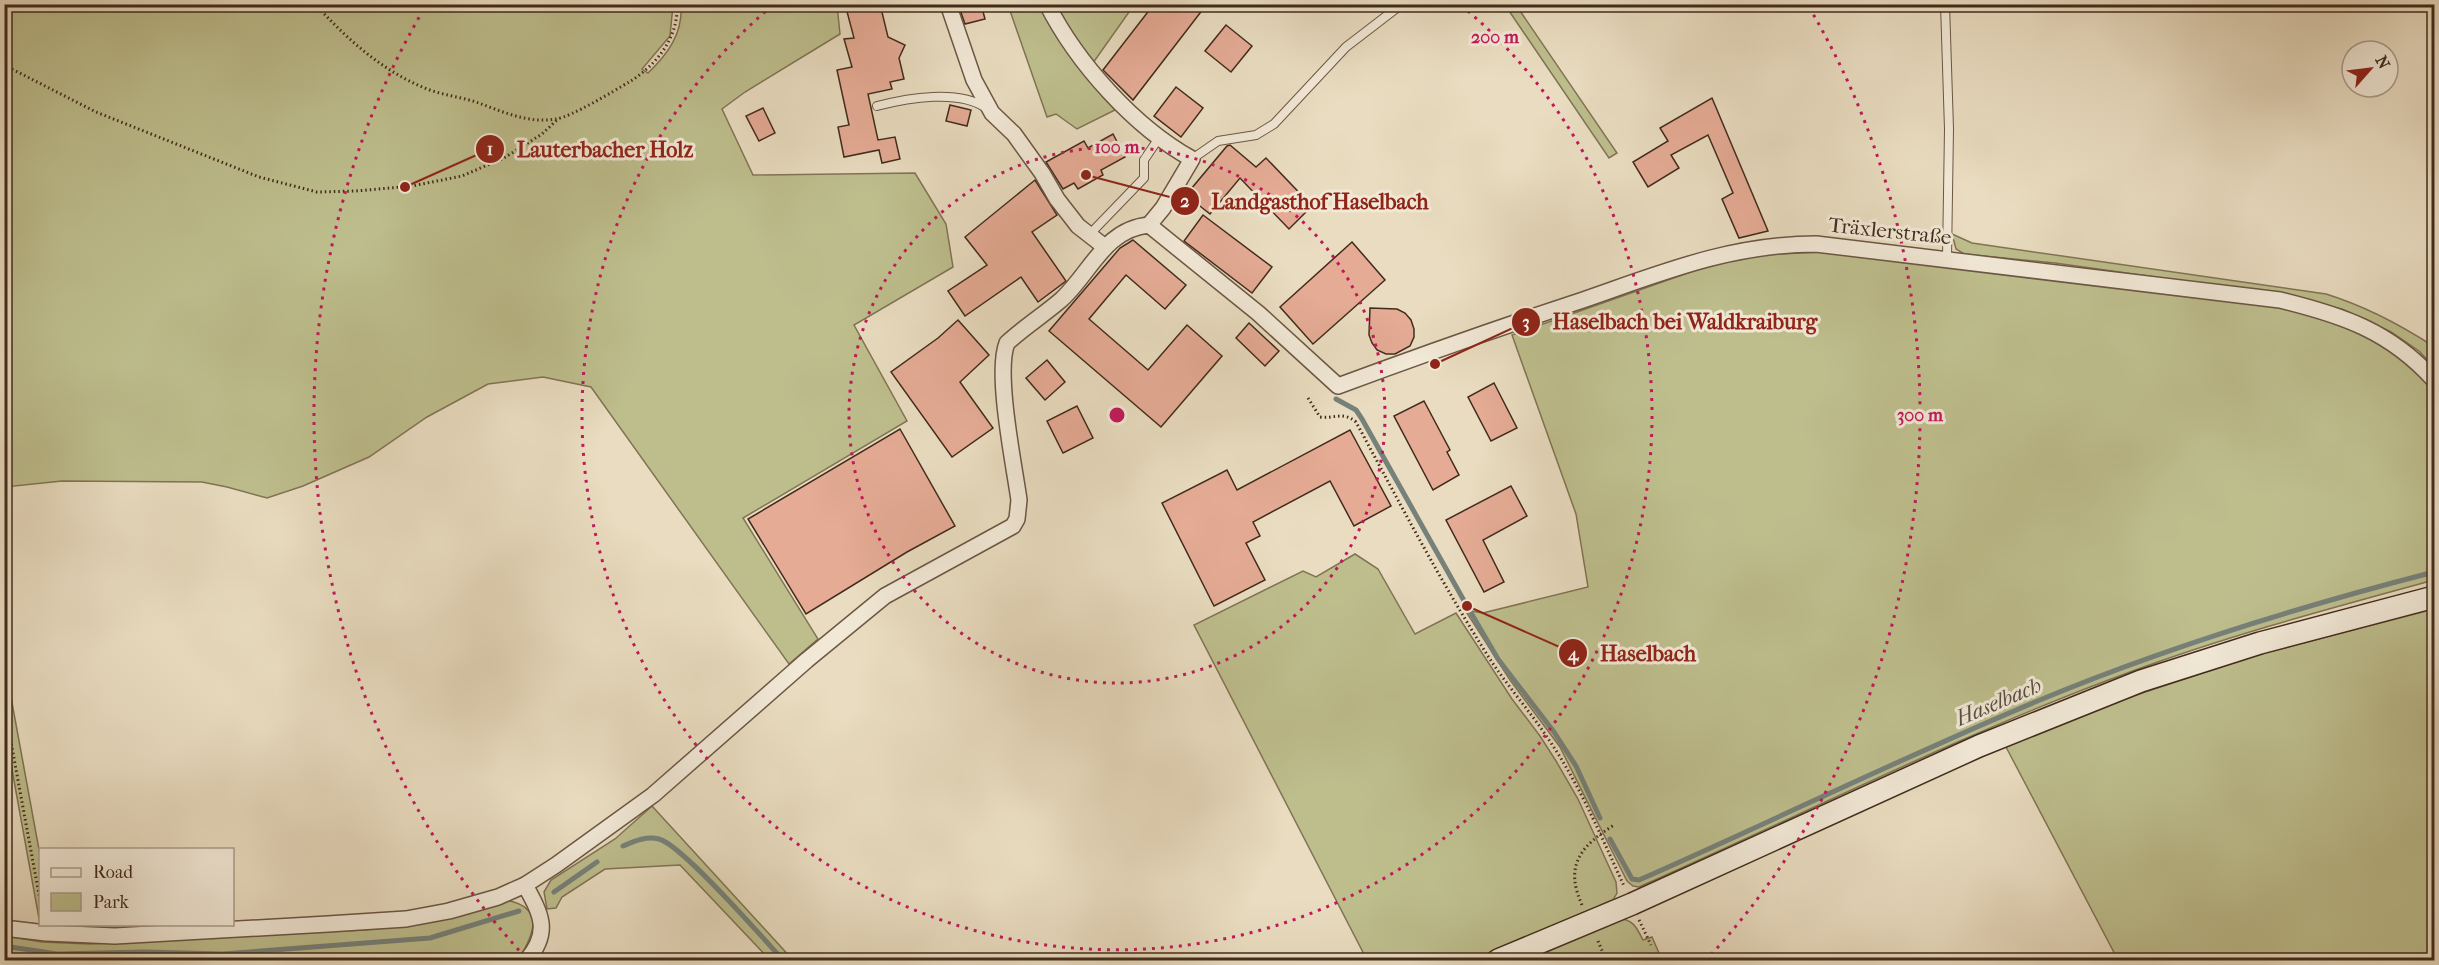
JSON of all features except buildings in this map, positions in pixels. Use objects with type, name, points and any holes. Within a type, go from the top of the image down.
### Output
[{"type":"street","points":[[948,4],[967,62],[992,113],[1014,134],[1042,173],[1057,199],[1078,226],[1105,247]]},
{"type":"street","points":[[4,928],[46,933],[115,936],[406,919],[498,897],[525,885],[565,859],[653,795],[807,660],[885,596],[1013,526],[1019,511],[1019,500],[1002,375],[1006,343],[1062,298],[1105,247],[1124,231],[1131,227],[1149,225],[1163,208],[1192,159],[1159,138],[1094,75],[1047,4]]},
{"type":"street","name":"Träxlerstraße","points":[[1149,225],[1258,313],[1338,386],[1472,336],[1672,267],[1749,248],[1816,244],[2280,300],[2342,316],[2365,327],[2409,355],[2434,380]]},
{"type":"street","points":[[1498,960],[1632,904],[1979,746],[2141,681],[2260,643],[2434,597]]},
{"type":"street","points":[[525,885],[540,915],[543,929],[539,944],[527,960]]},
{"type":"lane","points":[[1192,159],[1218,141],[1256,135],[1274,124],[1346,47],[1402,4]]},
{"type":"lane","points":[[1945,4],[1949,129],[1947,258]]},
{"type":"lane","points":[[876,106],[903,100],[960,98],[975,101],[992,113]]},
{"type":"lane","points":[[1089,235],[1144,178],[1144,160],[1159,138]]},
{"type":"path","points":[[315,4],[344,36],[377,62],[428,89],[523,118],[540,121],[558,119]]},
{"type":"path","points":[[4,66],[96,112],[259,177],[318,192],[412,186],[462,176],[504,158],[542,134],[558,119],[617,89],[648,68],[670,40],[676,27],[677,4]]},
{"type":"path","points":[[1308,398],[1320,417],[1328,418],[1336,415],[1350,417],[1356,422],[1456,605],[1499,674],[1566,766],[1651,945]]},
{"type":"path","points":[[4,704],[39,895]]},
{"type":"path","points":[[1582,905],[1575,890],[1576,866],[1588,843],[1614,825]]},
{"type":"path","points":[[1598,941],[1606,960]]},
{"type":"green space","points":[[4,5],[673,5],[670,36],[642,69],[648,73],[668,51],[677,34],[681,5],[837,5],[840,34],[745,92],[722,109],[753,175],[915,173],[946,224],[953,267],[854,325],[907,421],[743,518],[818,639],[789,664],[591,387],[543,377],[488,384],[427,417],[369,457],[303,486],[267,498],[202,482],[62,481],[5,487]]},
{"type":"green space","points":[[1008,5],[1042,5],[1075,60],[1115,110],[1077,129],[1056,114],[1047,117]]},
{"type":"green space","points":[[1052,5],[1134,5],[1093,63]]},
{"type":"green space","points":[[1505,5],[1516,5],[1617,153],[1609,158]]},
{"type":"green space","points":[[1952,234],[1972,243],[2326,294],[2381,316],[2433,346],[2434,367],[2419,351],[2391,332],[2342,309],[2269,293],[2055,263],[1964,254],[1956,249]]},
{"type":"green space","points":[[1823,252],[2087,282],[2306,311],[2360,332],[2393,353],[2429,384],[2434,393],[2434,580],[2205,646],[2069,695],[1948,746],[1639,887],[1633,886],[1627,881],[1560,747],[1510,680],[1465,610],[1483,613],[1588,587],[1576,514],[1512,335],[1699,269],[1755,255]]},
{"type":"green space","points":[[1355,554],[1378,569],[1415,634],[1456,613],[1512,699],[1540,736],[1578,799],[1616,882],[1617,893],[1613,900],[1472,960],[1367,960],[1194,625],[1303,571],[1316,577]]},
{"type":"green space","points":[[2434,609],[2434,960],[2118,960],[2006,747],[2124,699],[2257,655]]},
{"type":"green space","points":[[4,659],[39,850],[39,918],[5,731]]},
{"type":"green space","points":[[652,806],[793,960],[770,960],[680,865],[605,869],[562,897],[556,908],[547,909],[544,892],[551,880],[615,839]]},
{"type":"green space","points":[[505,900],[527,909],[533,923],[532,932],[518,960],[5,960],[5,936],[42,942],[90,944],[363,930],[435,920],[470,912]]},
{"type":"green space","points":[[1619,919],[1631,922],[1643,940],[1652,937],[1662,960],[1523,960]]},
{"type":"waterway","name":"Haselbach","points":[[1336,399],[1356,410],[1362,419],[1498,659],[1554,732],[1576,766],[1600,818]]},
{"type":"waterway","name":"Haselbach","points":[[1610,839],[1632,879],[1639,880],[1935,745],[2084,682],[2232,630],[2332,599],[2434,572]]},
{"type":"waterway","points":[[623,846],[650,838],[659,839],[670,845],[703,874],[783,960]]},
{"type":"waterway","points":[[554,892],[597,862]]},
{"type":"waterway","points":[[4,946],[57,954],[144,952],[223,954],[430,938],[519,911]]},
{"type":"place","name":"Landgasthof Haselbach","points":[[1086,175]]},
{"type":"place","name":"Lauterbacher Holz","points":[[405,187]]},
{"type":"place","name":"Haselbach bei Waldkraiburg","points":[[1435,364]]},
{"type":"place","name":"Haselbach","points":[[1467,606]]}]
